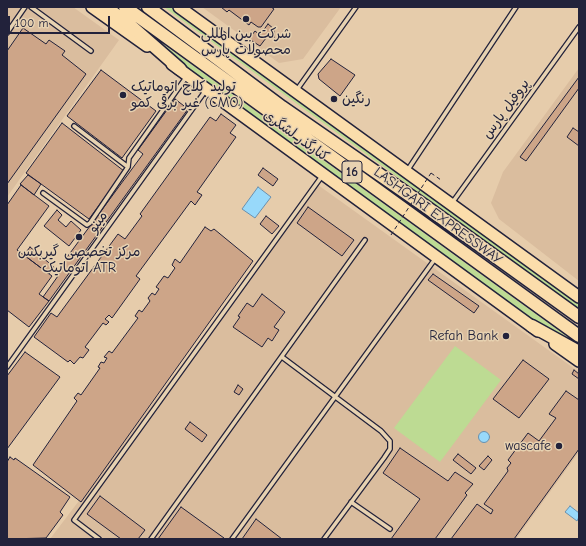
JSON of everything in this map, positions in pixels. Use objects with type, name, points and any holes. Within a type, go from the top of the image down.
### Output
[{"type":"highway","points":[[106,7],[131,26],[184,72]]},
{"type":"highway","name":"LASHGARI EXPRESSWAY","points":[[125,7],[579,336]]},
{"type":"highway","name":"LASHGARI EXPRESSWAY","points":[[148,7],[282,107],[425,206],[579,317]]},
{"type":"highway","points":[[532,326],[579,352]]},
{"type":"main road","name":"کنارگذر لشگری","points":[[92,7],[184,72],[579,361]]},
{"type":"main road","points":[[179,7],[579,296]]},
{"type":"lane","points":[[7,33],[25,7]]},
{"type":"lane","points":[[31,7],[91,51]]},
{"type":"lane","points":[[296,91],[356,7]]},
{"type":"lane","points":[[406,172],[516,7]]},
{"type":"lane","name":"پروفیل پارس","points":[[452,203],[579,27]]},
{"type":"lane","points":[[43,193],[87,225],[128,167],[129,158],[184,72]]},
{"type":"lane","name":"مینو","points":[[7,367],[207,90]]},
{"type":"lane","points":[[74,126],[128,167]]},
{"type":"lane","points":[[99,539],[74,520],[323,174]]},
{"type":"lane","points":[[151,539],[365,240]]},
{"type":"lane","points":[[232,539],[437,256]]},
{"type":"lane","points":[[282,358],[388,437],[391,446],[384,458],[324,539]]},
{"type":"lane","points":[[351,502],[390,529]]},
{"type":"path","points":[[391,235],[431,173],[441,180]]},
{"type":"shaded area","points":[[7,7],[73,7],[119,40],[7,197]]},
{"type":"shaded area","points":[[202,7],[341,7],[303,59],[279,63]]},
{"type":"shaded area","points":[[579,68],[579,281],[499,219],[491,203],[503,172]]},
{"type":"shaded area","points":[[318,185],[579,372],[579,452],[516,539],[50,539]]},
{"type":"green space","points":[[164,7],[176,7],[579,300],[579,309]]},
{"type":"green space","points":[[156,39],[577,344],[558,336],[531,319],[441,255],[172,58]]},
{"type":"green space","points":[[455,346],[501,380],[440,462],[394,428]]},
{"type":"water","points":[[258,187],[271,197],[255,218],[242,209]]},
{"type":"water","points":[[482,432],[486,432],[488,433],[488,441],[482,442],[479,439],[479,435]]},
{"type":"water","points":[[570,506],[579,513],[577,521],[565,512]]},
{"type":"building","points":[[221,7],[271,7],[274,9],[261,27],[258,27],[251,22],[249,25],[229,10],[227,12]]},
{"type":"building","points":[[268,24],[274,29],[274,38],[269,34],[260,46],[249,39],[255,31],[260,35]]},
{"type":"building","points":[[23,28],[46,44],[49,40],[65,51],[62,55],[86,74],[7,184],[7,51]]},
{"type":"building","points":[[331,59],[355,75],[340,96],[319,79],[318,74]]},
{"type":"building","points":[[101,70],[156,111],[122,158],[67,116]]},
{"type":"building","points":[[579,77],[579,88],[526,161],[520,157]]},
{"type":"building","points":[[175,99],[188,109],[49,301],[43,297],[58,276],[62,264],[143,154],[138,150]]},
{"type":"building","points":[[221,114],[236,125],[230,133],[236,137],[197,192],[202,195],[195,205],[191,201],[136,276],[140,279],[112,318],[109,315],[105,319],[109,322],[106,325],[103,323],[85,347],[89,350],[83,358],[80,357],[74,364],[70,360],[68,362],[34,337],[51,313],[57,317],[118,234],[125,239],[142,216],[140,214],[210,117],[216,121]]},
{"type":"building","points":[[62,123],[124,171],[89,219],[26,173]]},
{"type":"building","points":[[573,128],[579,132],[579,146],[567,137]]},
{"type":"building","points":[[263,168],[278,179],[273,186],[258,175]]},
{"type":"building","points":[[28,175],[41,184],[34,195],[20,184]]},
{"type":"building","points":[[21,185],[49,206],[17,250],[52,276],[39,294],[49,301],[29,327],[7,310],[7,205]]},
{"type":"building","points":[[308,207],[354,240],[342,256],[297,223]]},
{"type":"building","points":[[57,210],[62,215],[58,220],[66,227],[71,221],[81,230],[69,246],[44,226]]},
{"type":"building","points":[[266,216],[279,226],[272,234],[260,224]]},
{"type":"building","points":[[205,227],[211,231],[214,229],[253,261],[81,502],[33,465],[77,401],[74,398],[78,393],[81,395],[100,368],[98,367],[101,362],[104,363],[107,358],[104,357],[109,351],[112,353],[138,318],[135,316],[139,310],[142,312],[150,301],[148,298],[152,293],[155,295],[159,289],[156,287],[164,276],[168,278],[175,268],[172,265],[175,259],[180,263]]},
{"type":"building","points":[[30,247],[54,267],[49,274],[24,255]]},
{"type":"building","points":[[433,274],[479,306],[474,313],[428,280]]},
{"type":"building","points":[[262,294],[285,312],[274,327],[279,330],[272,341],[268,338],[262,347],[233,327],[240,317],[238,316],[247,303],[253,307]]},
{"type":"building","points":[[25,352],[60,377],[7,449],[7,376]]},
{"type":"building","points":[[523,360],[549,379],[519,418],[493,399]]},
{"type":"building","points":[[574,370],[579,374],[579,379],[572,374]]},
{"type":"building","points":[[238,385],[243,389],[239,395],[234,392]]},
{"type":"building","points":[[566,391],[579,400],[579,449],[514,539],[451,539],[477,504],[491,514],[493,510],[484,504],[508,471],[507,468],[511,463],[508,460],[528,433],[539,441],[556,418],[549,414]]},
{"type":"building","points":[[190,422],[207,435],[202,442],[185,429]]},
{"type":"building","points":[[400,448],[448,481],[455,472],[473,484],[465,493],[467,495],[435,539],[391,539],[420,499],[383,473]]},
{"type":"building","points":[[458,454],[476,468],[471,474],[453,460]]},
{"type":"building","points":[[488,456],[492,460],[484,470],[479,466]]},
{"type":"building","points":[[10,457],[14,460],[15,458],[70,497],[60,512],[63,515],[46,538],[7,539],[7,462]]},
{"type":"building","points":[[100,496],[145,530],[138,539],[121,539],[87,514]]},
{"type":"building","points":[[181,507],[224,538],[158,539]]},
{"type":"building","points":[[256,519],[282,539],[242,539]]},
{"type":"place","name":"شرکت بین المللی محصولات پارس","points":[[246,19]]},
{"type":"place","name":"تولید کلاچ اتوماتیک غیر برقی کمو (CMO)","points":[[123,95]]},
{"type":"place","name":"رنگین","points":[[334,99]]},
{"type":"place","name":"مرکز تخصصی گیربکس اتوماتیک ATR","points":[[79,237]]},
{"type":"place","name":"Refah Bank","points":[[506,336]]},
{"type":"place","name":"wascafe","points":[[559,446]]}]
